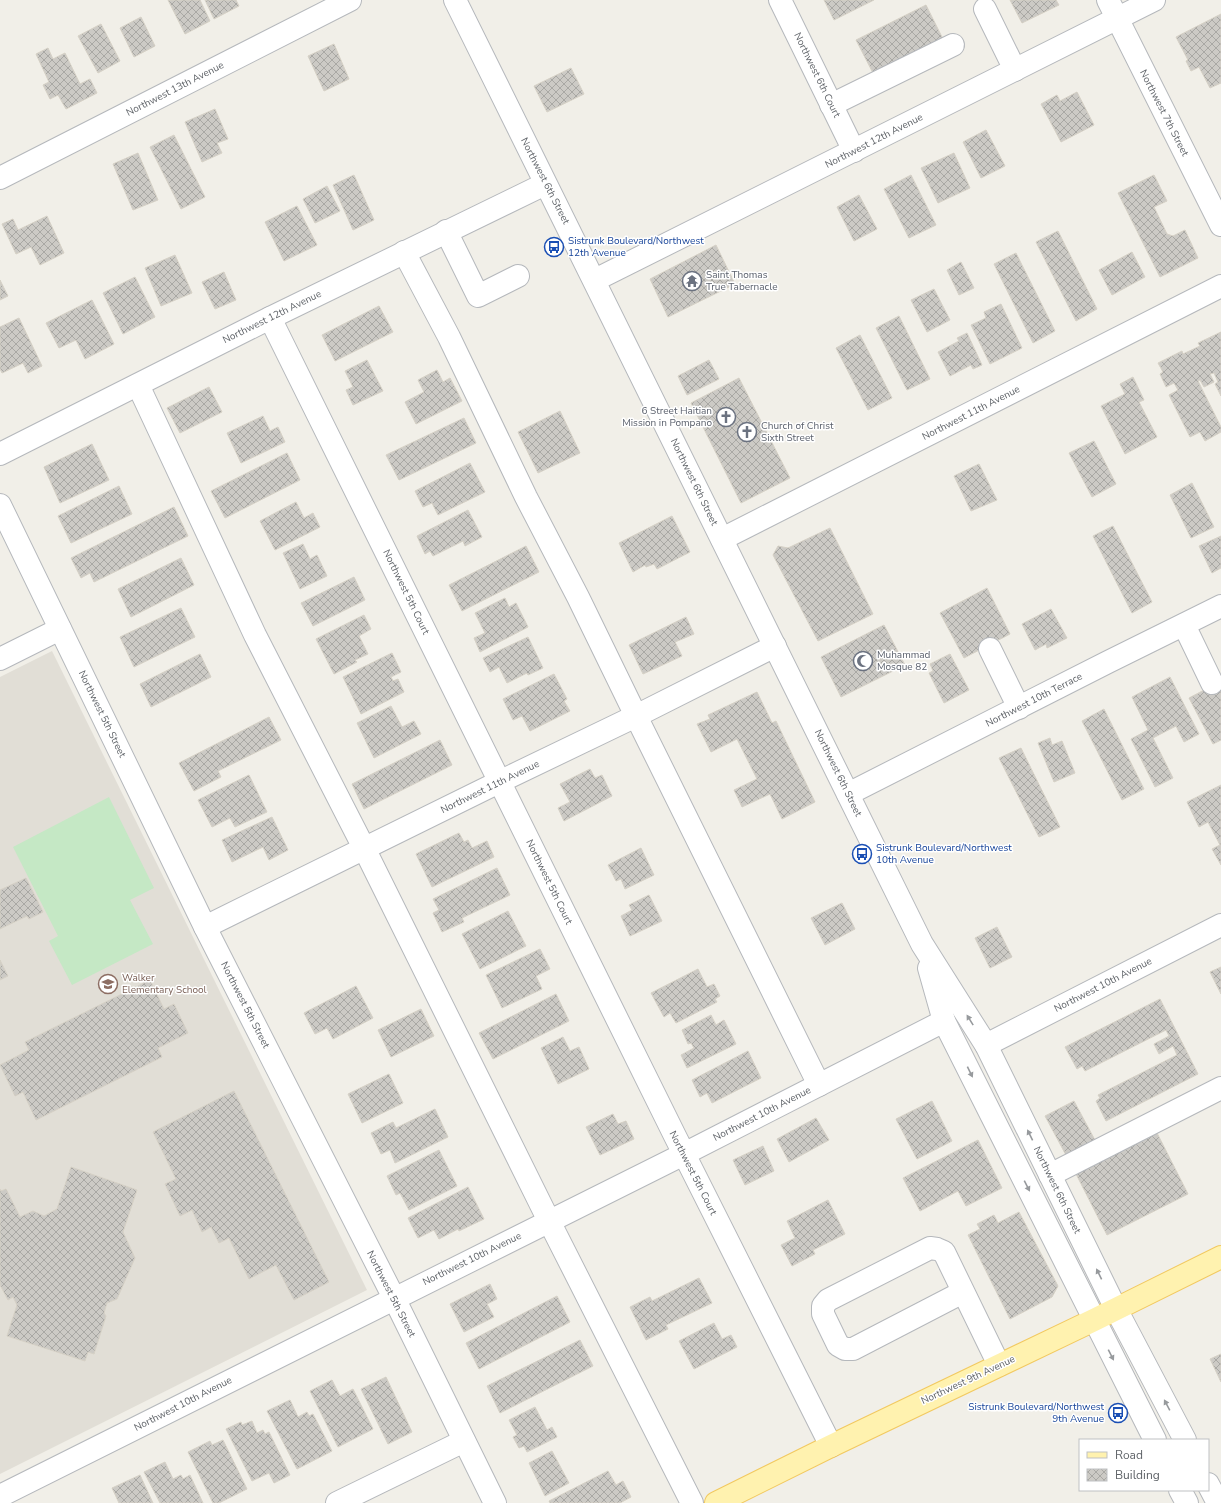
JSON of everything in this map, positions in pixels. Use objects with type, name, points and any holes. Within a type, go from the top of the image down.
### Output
[{"type":"main road","name":"Northwest 9th Avenue","points":[[716,1503],[1221,1257]]},
{"type":"street","name":"Northwest 13th Avenue","points":[[0,178],[350,0]]},
{"type":"street","name":"Northwest 6th Street","points":[[455,0],[545,184],[595,280],[922,944],[986,1045],[1116,1309],[1184,1439]]},
{"type":"street","name":"Northwest 6th Court","points":[[780,0],[854,151]]},
{"type":"street","name":"Northwest 12th Avenue","points":[[595,280],[1015,70],[1113,9],[1154,0]]},
{"type":"street","points":[[985,9],[1015,70]]},
{"type":"street","name":"Northwest 7th Street","points":[[1113,9],[1221,225]]},
{"type":"street","points":[[831,105],[953,45]]},
{"type":"street","name":"Northwest 12th Avenue","points":[[0,454],[270,318],[545,184]]},
{"type":"street","points":[[446,231],[478,296],[518,276]]},
{"type":"street","points":[[404,252],[449,337],[526,497],[578,598],[819,1085]]},
{"type":"street","name":"Northwest 11th Avenue","points":[[722,539],[1221,286]]},
{"type":"street","name":"Northwest 5th Court","points":[[270,318],[684,1154],[831,1446]]},
{"type":"street","points":[[138,385],[255,635],[364,848],[549,1221],[692,1503]]},
{"type":"street","name":"Northwest 5th Street","points":[[0,505],[205,927],[394,1298],[495,1503]]},
{"type":"street","name":"Northwest 10th Terrace","points":[[848,794],[1221,606]]},
{"type":"street","points":[[1184,625],[1212,683]]},
{"type":"street","points":[[0,659],[60,629]]},
{"type":"street","name":"Northwest 11th Avenue","points":[[205,927],[636,716],[775,646]]},
{"type":"street","points":[[990,649],[1019,708]]},
{"type":"street","name":"Northwest 10th Avenue","points":[[986,1045],[1221,925]]},
{"type":"street","name":"Northwest 6th Street","points":[[922,944],[944,1021],[1154,1439]]},
{"type":"street","name":"Northwest 10th Avenue","points":[[0,1496],[684,1154],[944,1021]]},
{"type":"street","points":[[1050,1175],[1221,1088]]},
{"type":"street","points":[[963,1292],[853,1348],[845,1349],[838,1345],[823,1314],[823,1306],[828,1300],[930,1248],[937,1249],[944,1252],[999,1366]]},
{"type":"street","points":[[337,1503],[464,1441]]},
{"type":"street","points":[[1209,1486],[1218,1503]]},
{"type":"street","points":[[1180,1491],[1186,1503]]},
{"type":"shaded area","name":"Walker Elementary School","points":[[52,651],[367,1290],[0,1474],[0,677]]},
{"type":"green space","points":[[109,797],[154,888],[130,900],[153,944],[72,985],[49,941],[58,936],[13,847]]},
{"type":"building","points":[[168,0],[200,0],[210,21],[185,34]]},
{"type":"building","points":[[205,0],[236,0],[239,6],[214,19]]},
{"type":"building","points":[[824,0],[874,0],[834,20]]},
{"type":"building","points":[[1010,0],[1056,0],[1059,5],[1022,23]]},
{"type":"building","points":[[926,5],[943,39],[874,75],[856,40]]},
{"type":"building","points":[[1221,14],[1221,83],[1210,88],[1199,67],[1191,71],[1186,61],[1188,60],[1176,37]]},
{"type":"building","points":[[141,17],[155,46],[134,57],[120,28]]},
{"type":"building","points":[[101,24],[120,61],[98,73],[78,36]]},
{"type":"building","points":[[334,44],[349,79],[324,91],[308,56]]},
{"type":"building","points":[[48,48],[53,59],[65,53],[80,84],[90,79],[97,93],[66,109],[58,95],[50,99],[43,85],[49,82],[36,54]]},
{"type":"building","points":[[571,68],[584,94],[547,112],[534,86]]},
{"type":"building","points":[[1077,92],[1094,125],[1061,142],[1041,104],[1057,95],[1060,101]]},
{"type":"building","points":[[215,109],[228,139],[217,143],[222,153],[202,162],[185,122]]},
{"type":"building","points":[[986,130],[1005,166],[981,178],[963,142]]},
{"type":"building","points":[[174,135],[205,197],[181,209],[150,147]]},
{"type":"building","points":[[138,153],[158,200],[133,210],[113,164]]},
{"type":"building","points":[[954,153],[970,188],[938,203],[921,168]]},
{"type":"building","points":[[354,175],[374,220],[353,230],[333,185]]},
{"type":"building","points":[[911,175],[936,225],[909,238],[884,189]]},
{"type":"building","points":[[1154,175],[1167,201],[1154,207],[1167,234],[1173,236],[1185,230],[1198,258],[1160,277],[1118,193]]},
{"type":"building","points":[[327,186],[340,211],[315,223],[303,199]]},
{"type":"building","points":[[859,195],[877,229],[854,241],[837,207]]},
{"type":"building","points":[[297,206],[317,245],[284,261],[265,222]]},
{"type":"building","points":[[47,216],[64,253],[40,265],[31,247],[16,254],[2,224],[13,219],[18,230]]},
{"type":"building","points":[[1058,231],[1097,309],[1076,321],[1036,242]]},
{"type":"building","name":"Saint Thomas True Tabernacle","points":[[716,245],[735,284],[668,317],[650,279]]},
{"type":"building","points":[[1132,252],[1145,277],[1112,295],[1099,270]]},
{"type":"building","points":[[1016,253],[1055,331],[1033,343],[994,264]]},
{"type":"building","points":[[175,255],[192,293],[161,306],[145,268]]},
{"type":"building","points":[[961,262],[974,288],[959,295],[947,270]]},
{"type":"building","points":[[224,272],[236,300],[215,309],[202,282]]},
{"type":"building","points":[[135,277],[155,317],[123,334],[103,293]]},
{"type":"building","points":[[0,280],[8,296],[0,300]]},
{"type":"building","points":[[934,289],[950,320],[927,332],[911,300]]},
{"type":"building","points":[[92,300],[114,344],[85,359],[76,340],[59,348],[46,323]]},
{"type":"building","points":[[1001,304],[1022,348],[990,364],[971,325],[986,318],[984,312]]},
{"type":"building","points":[[379,306],[393,332],[335,361],[322,335]]},
{"type":"building","points":[[899,316],[930,379],[907,390],[876,328]]},
{"type":"building","points":[[19,318],[42,366],[28,373],[23,363],[2,373],[0,369],[0,327]]},
{"type":"building","points":[[1221,332],[1221,396],[1215,384],[1218,382],[1214,373],[1210,374],[1214,382],[1204,387],[1200,380],[1198,381],[1221,427],[1221,432],[1205,441],[1200,432],[1190,437],[1169,395],[1178,390],[1174,383],[1166,387],[1160,374],[1163,372],[1158,363],[1182,351],[1183,354],[1200,346],[1198,343]]},
{"type":"building","points":[[967,333],[982,365],[973,369],[971,365],[950,376],[938,352],[959,341],[957,338]]},
{"type":"building","points":[[860,335],[892,398],[868,410],[836,348]]},
{"type":"building","points":[[367,360],[383,391],[353,405],[346,390],[353,387],[345,371]]},
{"type":"building","points":[[709,360],[719,379],[687,395],[678,376]]},
{"type":"building","points":[[437,370],[443,382],[450,378],[462,401],[416,424],[405,402],[424,392],[418,380]]},
{"type":"building","points":[[1133,377],[1144,400],[1139,402],[1157,437],[1125,454],[1101,406],[1125,394],[1120,384]]},
{"type":"building","points":[[739,378],[790,478],[741,503],[691,403]]},
{"type":"building","points":[[209,387],[222,412],[180,433],[167,408]]},
{"type":"building","points":[[560,411],[580,453],[538,473],[518,432]]},
{"type":"building","points":[[263,416],[270,431],[278,427],[285,442],[241,463],[227,433]]},
{"type":"building","points":[[464,418],[476,443],[399,480],[386,455]]},
{"type":"building","points":[[1094,441],[1116,484],[1092,497],[1069,453]]},
{"type":"building","points":[[92,444],[109,480],[60,503],[44,467]]},
{"type":"building","points":[[287,453],[300,480],[225,518],[211,491]]},
{"type":"building","points":[[470,463],[485,492],[438,515],[432,503],[423,507],[415,491]]},
{"type":"building","points":[[979,464],[997,500],[971,511],[954,476]]},
{"type":"building","points":[[1192,483],[1214,527],[1191,538],[1170,495]]},
{"type":"building","points":[[119,486],[132,514],[71,543],[58,516]]},
{"type":"building","points":[[296,502],[304,518],[313,513],[320,527],[275,550],[260,521]]},
{"type":"building","points":[[174,507],[188,536],[94,582],[90,573],[81,578],[71,558]]},
{"type":"building","points":[[468,510],[482,537],[465,546],[463,541],[433,556],[430,551],[425,554],[417,536]]},
{"type":"building","points":[[672,516],[690,552],[657,569],[654,564],[646,567],[645,565],[633,572],[619,543]]},
{"type":"building","points":[[1113,526],[1152,602],[1132,613],[1093,536]]},
{"type":"building","points":[[830,528],[873,614],[818,641],[773,555],[778,546],[788,548]]},
{"type":"building","points":[[1221,536],[1221,568],[1212,573],[1199,546]]},
{"type":"building","points":[[303,544],[310,559],[317,555],[327,576],[300,589],[283,553]]},
{"type":"building","points":[[526,546],[539,572],[462,611],[449,585]]},
{"type":"building","points":[[181,558],[194,585],[131,617],[118,589]]},
{"type":"building","points":[[354,577],[365,600],[313,626],[301,603]]},
{"type":"building","points":[[987,588],[1010,634],[964,658],[940,613]]},
{"type":"building","points":[[505,598],[509,607],[516,603],[528,627],[480,652],[474,638],[485,633],[475,613]]},
{"type":"building","points":[[181,608],[195,637],[134,667],[120,637]]},
{"type":"building","points":[[1051,609],[1067,638],[1047,648],[1046,644],[1035,650],[1022,624]]},
{"type":"building","points":[[364,615],[371,629],[359,636],[368,654],[355,660],[357,662],[334,674],[316,639]]},
{"type":"building","points":[[686,617],[694,634],[675,642],[682,656],[643,674],[629,645]]},
{"type":"building","name":"Muhammad Mosque 82","points":[[884,625],[905,665],[841,697],[821,657]]},
{"type":"building","points":[[528,637],[543,668],[528,675],[527,673],[507,683],[499,667],[490,672],[483,658]]},
{"type":"building","points":[[392,653],[401,672],[391,677],[393,681],[398,679],[404,692],[361,714],[343,677]]},
{"type":"building","points":[[200,654],[211,677],[151,707],[140,684]]},
{"type":"building","points":[[950,654],[969,690],[944,703],[929,673],[933,671],[930,664]]},
{"type":"building","points":[[554,674],[567,699],[564,701],[570,711],[530,731],[522,716],[513,720],[503,699]]},
{"type":"building","points":[[1170,677],[1199,734],[1184,742],[1176,726],[1153,738],[1173,778],[1155,787],[1131,739],[1148,730],[1132,697]]},
{"type":"building","points":[[1221,681],[1221,740],[1213,744],[1189,698]]},
{"type":"building","points":[[757,692],[772,723],[776,721],[815,802],[782,819],[770,794],[742,807],[734,790],[757,779],[737,739],[711,752],[697,724],[710,719],[708,715]]},
{"type":"building","points":[[391,706],[402,727],[414,721],[421,734],[374,758],[357,723]]},
{"type":"building","points":[[1104,709],[1144,789],[1122,800],[1082,721]]},
{"type":"building","points":[[269,717],[281,740],[218,771],[221,777],[194,791],[179,763]]},
{"type":"building","points":[[1050,738],[1052,745],[1062,741],[1075,773],[1054,782],[1038,743]]},
{"type":"building","points":[[440,740],[452,765],[364,809],[352,784]]},
{"type":"building","points":[[1021,748],[1060,827],[1039,837],[999,758]]},
{"type":"building","points":[[590,769],[595,778],[602,775],[612,796],[564,821],[558,808],[570,802],[560,784]]},
{"type":"building","points":[[249,775],[267,812],[235,827],[230,818],[212,827],[198,800]]},
{"type":"building","points":[[1221,785],[1221,865],[1212,849],[1220,845],[1208,822],[1199,827],[1187,802]]},
{"type":"building","points":[[272,817],[288,850],[269,860],[263,847],[232,862],[222,840]]},
{"type":"building","points":[[459,833],[464,842],[468,840],[472,848],[487,841],[494,857],[432,887],[416,854]]},
{"type":"building","points":[[641,848],[654,875],[625,889],[621,879],[616,881],[608,865]]},
{"type":"building","points":[[497,868],[510,895],[462,918],[464,922],[442,932],[433,913],[439,910],[433,899]]},
{"type":"building","points":[[26,878],[43,912],[29,919],[27,916],[0,929],[0,890]]},
{"type":"building","points":[[649,895],[662,921],[630,936],[621,916],[632,910],[629,905]]},
{"type":"building","points":[[842,903],[855,929],[825,945],[811,918]]},
{"type":"building","points":[[508,911],[526,946],[480,969],[462,934]]},
{"type":"building","points":[[997,927],[1012,957],[990,968],[975,938]]},
{"type":"building","points":[[540,949],[550,969],[536,976],[542,989],[502,1008],[486,975]]},
{"type":"building","points":[[0,960],[8,976],[0,980]]},
{"type":"building","points":[[1221,967],[1221,994],[1210,972]]},
{"type":"building","points":[[698,969],[707,987],[714,984],[720,996],[715,999],[717,1002],[676,1023],[670,1013],[664,1017],[651,993]]},
{"type":"building","points":[[150,980],[164,1009],[174,1004],[188,1033],[158,1048],[162,1057],[36,1120],[23,1092],[15,1096],[0,1065],[29,1050],[25,1042]]},
{"type":"building","points":[[356,986],[373,1018],[333,1039],[327,1028],[315,1034],[304,1013]]},
{"type":"building","points":[[556,994],[569,1021],[493,1059],[479,1033]]},
{"type":"building","points":[[1160,999],[1198,1074],[1106,1121],[1096,1101],[1100,1098],[1098,1095],[1177,1055],[1173,1046],[1159,1054],[1154,1044],[1169,1036],[1166,1030],[1085,1071],[1082,1066],[1077,1069],[1065,1047]]},
{"type":"building","points":[[421,1009],[434,1036],[391,1057],[378,1030]]},
{"type":"building","points":[[711,1015],[716,1025],[724,1020],[736,1044],[687,1068],[681,1055],[694,1048],[691,1043],[688,1044],[682,1030]]},
{"type":"building","points":[[563,1037],[570,1051],[579,1047],[589,1069],[558,1084],[541,1048]]},
{"type":"building","points":[[748,1051],[761,1078],[712,1103],[707,1093],[700,1097],[692,1080]]},
{"type":"building","points":[[389,1074],[403,1103],[362,1123],[348,1094]]},
{"type":"building","points":[[234,1091],[329,1282],[294,1300],[276,1265],[249,1279],[229,1238],[219,1243],[211,1227],[202,1232],[192,1210],[180,1216],[165,1184],[176,1179],[153,1132]]},
{"type":"building","points":[[932,1101],[952,1141],[917,1159],[896,1119]]},
{"type":"building","points":[[1074,1101],[1096,1142],[1067,1157],[1045,1116]]},
{"type":"building","points":[[435,1109],[448,1137],[395,1163],[390,1150],[381,1154],[371,1133],[393,1122],[396,1128]]},
{"type":"building","points":[[613,1114],[618,1124],[626,1121],[634,1139],[600,1155],[586,1127]]},
{"type":"building","points":[[816,1118],[829,1140],[789,1162],[777,1139]]},
{"type":"building","points":[[1155,1129],[1188,1194],[1107,1235],[1074,1170]]},
{"type":"building","points":[[978,1140],[1002,1188],[966,1206],[958,1191],[920,1211],[903,1178]]},
{"type":"building","points":[[763,1146],[774,1171],[745,1185],[733,1160]]},
{"type":"building","points":[[439,1150],[457,1186],[409,1210],[400,1193],[396,1195],[387,1176]]},
{"type":"building","points":[[71,1167],[137,1190],[123,1232],[135,1258],[117,1299],[107,1303],[104,1313],[106,1316],[94,1354],[88,1352],[85,1361],[7,1336],[17,1305],[13,1297],[8,1300],[0,1285],[0,1189],[1,1191],[6,1189],[20,1217],[33,1211],[44,1216],[57,1209]]},
{"type":"building","points":[[468,1187],[484,1219],[459,1231],[458,1229],[439,1239],[434,1230],[418,1238],[408,1218]]},
{"type":"building","points":[[828,1200],[845,1234],[813,1250],[815,1254],[792,1266],[781,1245],[795,1238],[787,1221]]},
{"type":"building","points":[[1019,1212],[1058,1286],[1052,1297],[1010,1319],[968,1235],[980,1229],[977,1224],[994,1215],[998,1223]]},
{"type":"building","points":[[699,1278],[712,1303],[666,1325],[668,1329],[646,1340],[630,1307],[650,1297],[652,1301]]},
{"type":"building","points":[[490,1284],[497,1299],[487,1304],[494,1317],[464,1332],[450,1304]]},
{"type":"building","points":[[557,1296],[570,1322],[479,1369],[466,1343]]},
{"type":"building","points":[[714,1323],[722,1339],[731,1335],[737,1347],[694,1369],[679,1341]]},
{"type":"building","points":[[580,1340],[593,1366],[500,1413],[487,1386]]},
{"type":"building","points":[[1221,1354],[1221,1382],[1210,1359]]},
{"type":"building","points":[[386,1377],[412,1432],[388,1444],[361,1389]]},
{"type":"building","points":[[332,1380],[340,1396],[353,1389],[373,1429],[338,1447],[310,1391]]},
{"type":"building","points":[[290,1400],[298,1417],[307,1412],[309,1416],[313,1414],[332,1451],[297,1469],[267,1411]]},
{"type":"building","points":[[535,1407],[547,1430],[552,1427],[557,1437],[527,1452],[524,1446],[519,1448],[513,1437],[517,1435],[509,1420]]},
{"type":"building","points":[[252,1421],[257,1433],[263,1430],[265,1434],[269,1432],[290,1475],[274,1483],[269,1473],[252,1481],[226,1429],[241,1422],[242,1425]]},
{"type":"building","points":[[223,1440],[247,1489],[219,1503],[213,1503],[188,1452],[210,1441],[212,1445]]},
{"type":"building","points":[[552,1451],[569,1483],[545,1496],[529,1463]]},
{"type":"building","points":[[165,1462],[173,1479],[181,1475],[183,1479],[190,1475],[203,1503],[160,1503],[144,1472]]},
{"type":"building","points":[[608,1471],[616,1485],[623,1481],[631,1497],[620,1503],[550,1503],[549,1501]]},
{"type":"building","points":[[140,1475],[153,1503],[119,1503],[112,1488]]},
{"type":"place","name":"Sistrunk Boulevard/Northwest 12th Avenue","points":[[554,247]]},
{"type":"place","name":"Saint Thomas True Tabernacle","points":[[692,281]]},
{"type":"place","name":"6 Street Haitian Mission in Pompano","points":[[726,417]]},
{"type":"place","name":"Church of Christ Sixth Street","points":[[747,432]]},
{"type":"place","name":"Muhammad Mosque 82","points":[[863,661]]},
{"type":"place","name":"Sistrunk Boulevard/Northwest 10th Avenue","points":[[862,854]]},
{"type":"place","name":"Walker Elementary School","points":[[108,984]]},
{"type":"place","name":"Sistrunk Boulevard/Northwest 9th Avenue","points":[[1118,1413]]}]
